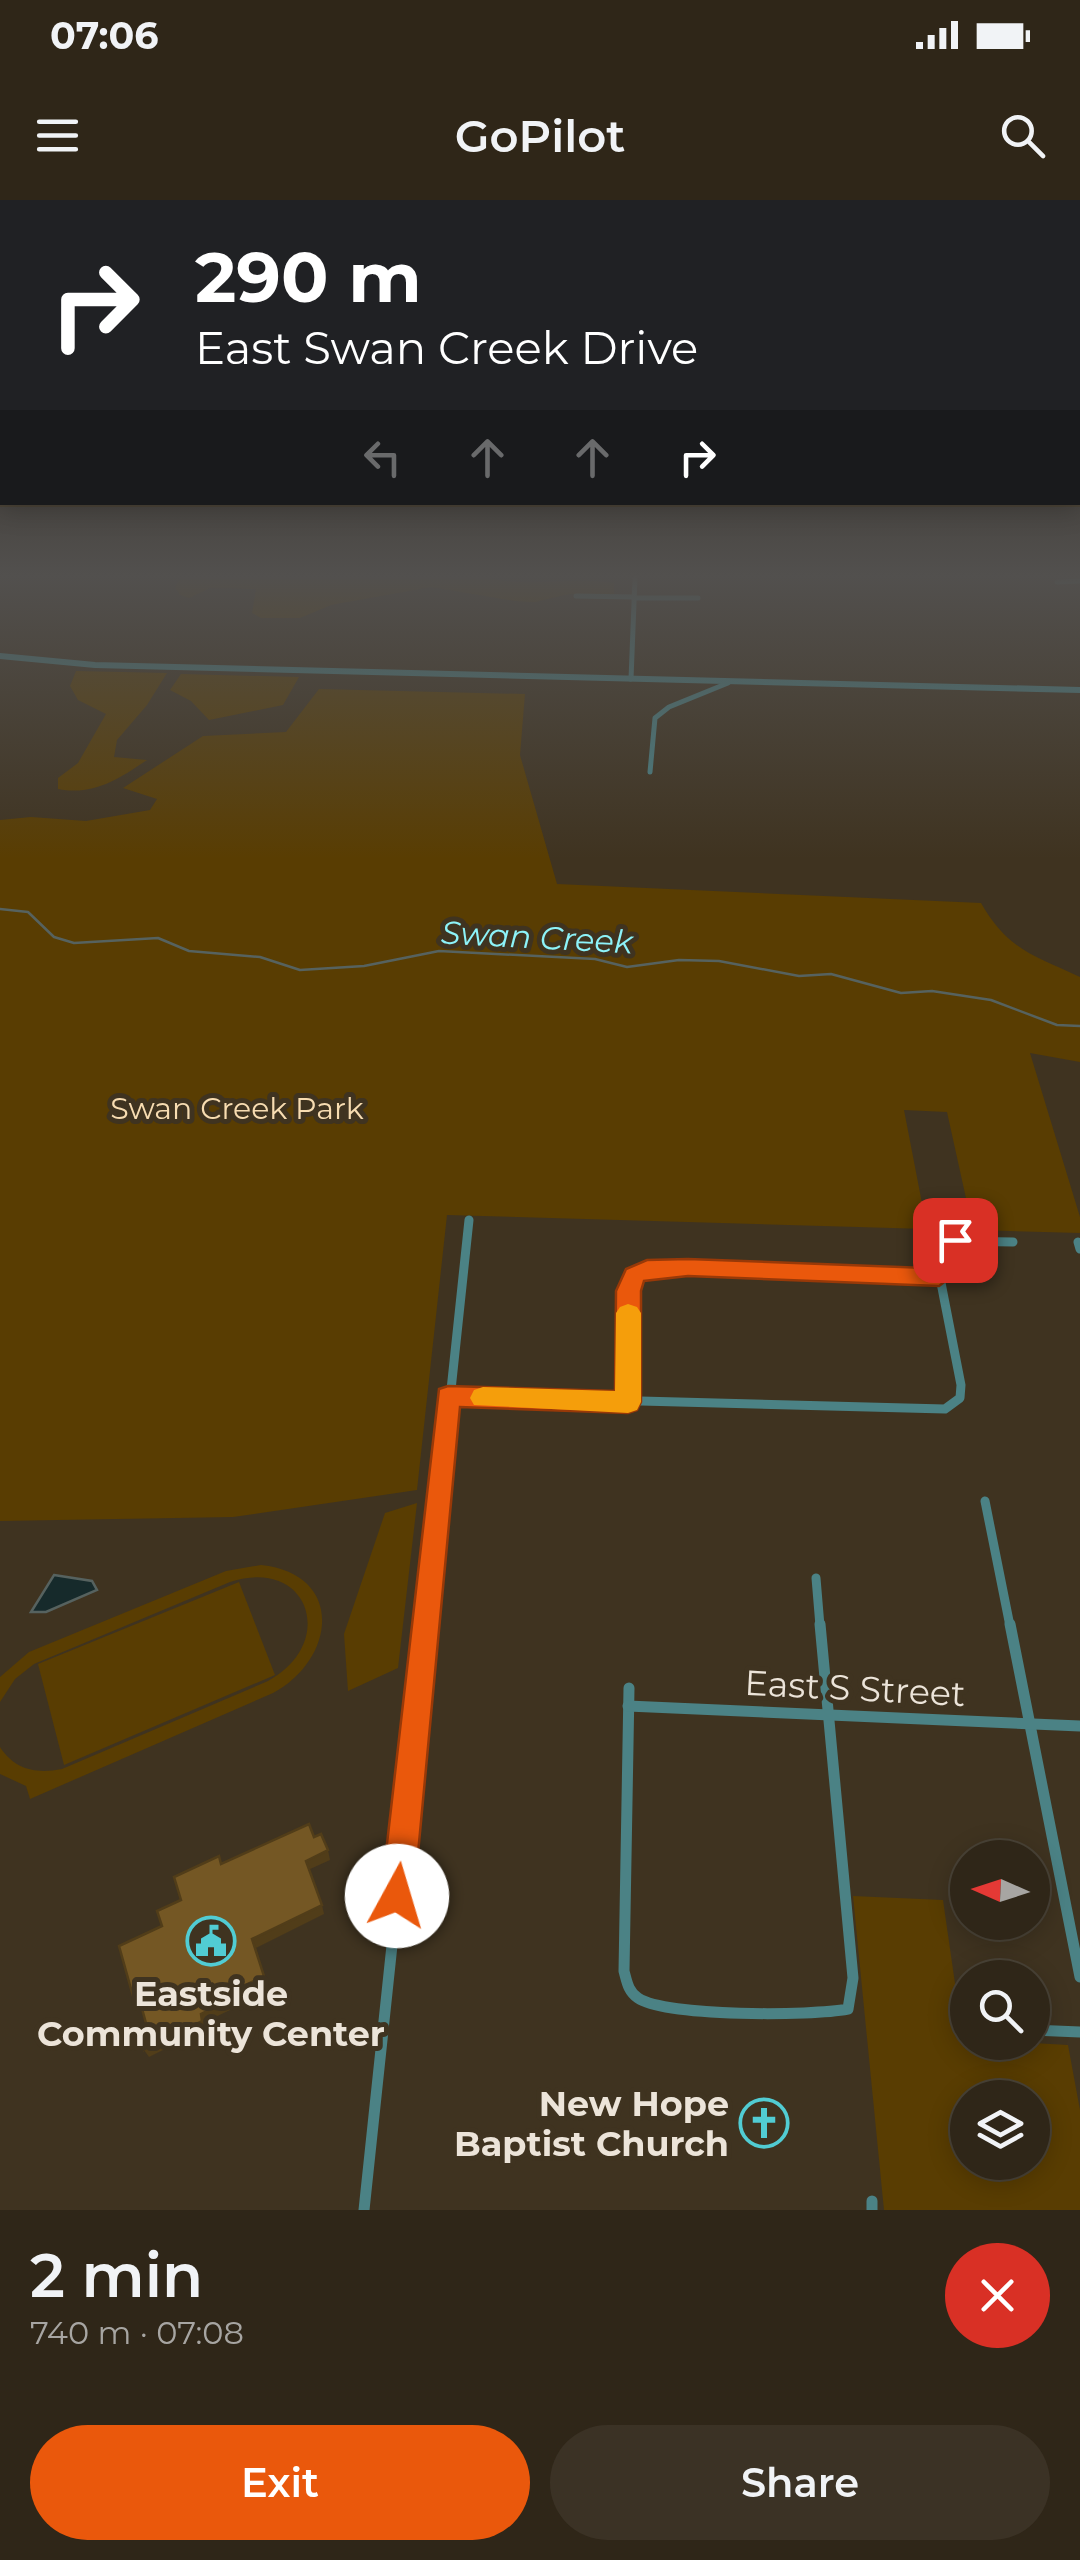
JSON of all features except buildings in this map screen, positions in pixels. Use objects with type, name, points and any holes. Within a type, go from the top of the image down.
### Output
[{"type":"street","points":[[338,672],[1080,690]]},
{"type":"street","points":[[631,672],[631,680]]},
{"type":"street","points":[[650,772],[655,718],[728,683]]},
{"type":"street","points":[[364,2210],[469,1220]]},
{"type":"street","points":[[448,1396],[926,1411],[954,1405],[960,1398],[961,1385],[934,1248],[940,1242],[1012,1242]]},
{"type":"street","points":[[628,1402],[628,1291],[632,1279],[642,1271],[677,1267],[939,1277]]},
{"type":"street","points":[[984,1501],[1080,1977]]},
{"type":"street","points":[[629,1688],[626,1985],[634,1996],[674,2006],[820,2013],[848,2009],[853,1978],[816,1578]]},
{"type":"street","name":"East S Street","points":[[628,1706],[1080,1726]]},
{"type":"street","points":[[1050,2031],[1080,2032]]},
{"type":"green space","points":[[76,672],[167,673],[147,705],[117,740],[114,757],[147,760],[94,788],[58,789],[58,778],[78,763],[106,714],[78,700],[70,686]]},
{"type":"green space","points":[[181,674],[299,677],[283,705],[209,720],[191,701],[170,690]]},
{"type":"green space","name":"Swan Creek Park","points":[[319,689],[525,694],[520,755],[557,884],[981,903],[1012,941],[1080,977],[1080,1062],[1030,1053],[1080,1217],[1080,1233],[973,1230],[947,1112],[904,1110],[927,1229],[447,1215],[417,1490],[233,1517],[0,1521],[0,820],[31,817],[86,821],[150,810],[157,799],[123,788],[203,736],[286,732]]},
{"type":"green space","points":[[417,1503],[398,1668],[348,1691],[344,1634],[385,1513]]},
{"type":"green space","points":[[261,1565],[288,1572],[307,1584],[318,1600],[322,1620],[319,1640],[310,1660],[294,1678],[273,1693],[30,1799],[26,1786],[0,1774],[0,1747],[12,1761],[27,1769],[62,1769],[268,1681],[290,1665],[303,1646],[308,1626],[305,1608],[295,1592],[279,1581],[257,1577],[230,1582],[34,1664],[15,1679],[0,1702],[0,1677],[29,1652],[226,1571]]},
{"type":"green space","points":[[239,1582],[275,1675],[64,1765],[38,1664]]},
{"type":"green space","points":[[853,1896],[943,1900],[952,1960],[950,2060],[1050,2060],[1050,2044],[1068,2045],[1080,2110],[1080,2210],[884,2210]]},
{"type":"water","points":[[54,1575],[92,1581],[97,1590],[46,1612],[31,1612]]},
{"type":"waterway","name":"Swan Creek","points":[[0,909],[28,912],[54,937],[74,943],[158,938],[189,951],[260,957],[300,970],[364,966],[439,951],[595,959],[627,967],[679,960],[719,961],[799,976],[831,974],[901,993],[932,991],[991,1000],[1057,1025],[1080,1026]]},
{"type":"slow traffic","points":[[483,1398],[628,1402],[628,1313]]},
{"type":"place","name":"Eastside Community Center","points":[[211,1941]]},
{"type":"place","name":"New Hope Baptist Church","points":[[764,2123]]},
{"type":"route","points":[[397,1896],[448,1396],[628,1402],[628,1291],[634,1276],[647,1269],[688,1267],[939,1277],[934,1245],[955,1240]]}]
